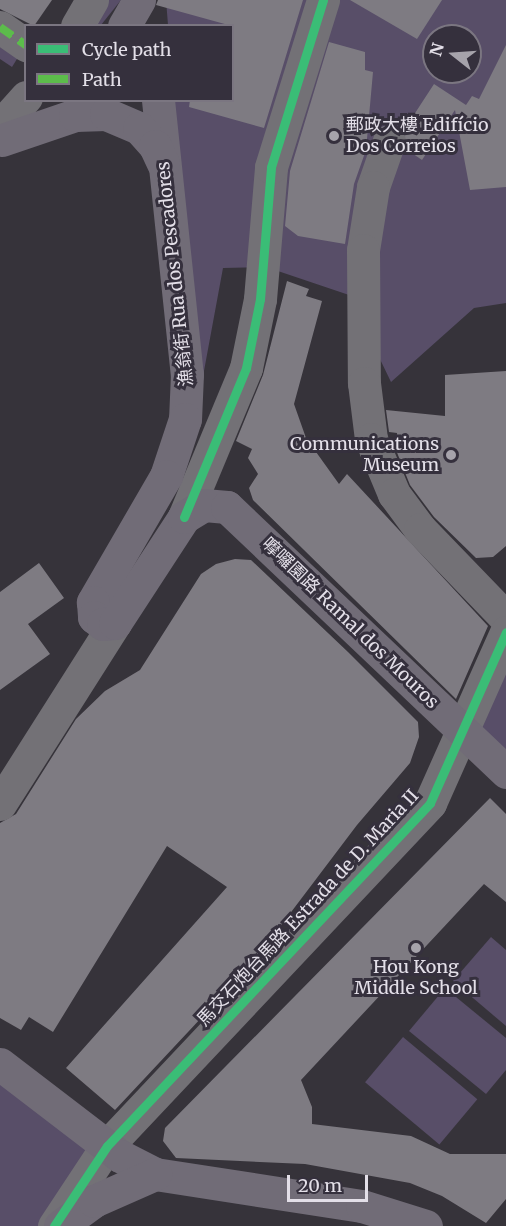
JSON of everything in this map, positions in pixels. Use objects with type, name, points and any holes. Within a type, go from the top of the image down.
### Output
[{"type":"main road","points":[[125,24],[139,0]]},
{"type":"main road","points":[[151,24],[152,0]]},
{"type":"main road","points":[[1,136],[52,102]]},
{"type":"main road","name":"漁翁街 Rua dos Pescadores","points":[[115,623],[103,624],[94,617],[93,602],[166,476],[182,434],[187,404],[187,374],[158,102]]},
{"type":"main road","points":[[1,136],[75,115],[106,114],[128,121],[143,132],[158,151],[166,174]]},
{"type":"main road","name":"嚤囉園路 Ramal dos Mouros","points":[[184,517],[204,505],[227,507],[237,514],[506,772]]},
{"type":"main road","points":[[115,623],[184,517]]},
{"type":"main road","points":[[0,1064],[107,1146],[155,1174],[362,1206],[426,1226]]},
{"type":"main road","points":[[60,1226],[94,1201],[155,1174]]},
{"type":"street","points":[[78,24],[92,0]]},
{"type":"street","points":[[184,517],[246,368],[260,299],[271,167],[322,0]]},
{"type":"street","points":[[0,27],[24,44]]},
{"type":"street","points":[[1,136],[24,100]]},
{"type":"street","points":[[389,141],[373,187],[363,250],[364,383],[371,439],[394,494],[420,529],[506,618]]},
{"type":"street","points":[[0,804],[115,623]]},
{"type":"street","name":"馬交石炮台馬路 Estrada de D. Maria II","points":[[54,1226],[107,1146],[423,812],[436,792],[506,632]]},
{"type":"shaded area","points":[[107,0],[121,0],[102,24],[91,24]]},
{"type":"shaded area","points":[[166,0],[506,0],[506,303],[474,308],[391,382],[349,295],[266,267],[223,268],[199,398],[174,102],[234,102],[234,24],[168,24]]},
{"type":"shaded area","points":[[0,29],[24,45],[24,48],[12,67],[0,59]]},
{"type":"shaded area","points":[[506,657],[506,752],[476,722]]},
{"type":"shaded area","points":[[491,937],[506,950],[506,1026],[453,981]]},
{"type":"shaded area","points":[[445,988],[506,1038],[506,1070],[486,1094],[409,1031]]},
{"type":"shaded area","points":[[403,1037],[477,1099],[439,1145],[365,1082]]},
{"type":"shaded area","points":[[0,1076],[95,1147],[41,1226],[0,1226]]},
{"type":"building","points":[[0,0],[52,0],[35,24],[30,24],[0,9]]},
{"type":"building","points":[[158,0],[303,0],[264,128],[189,107],[190,102],[234,102],[234,24],[225,24],[156,5]]},
{"type":"building","points":[[350,0],[442,0],[427,24],[422,24],[422,31],[417,39]]},
{"type":"building","name":"郵政大樓 Edifício Dos Correios","points":[[329,42],[365,52],[365,70],[373,72],[366,150],[354,184],[345,244],[298,236],[285,226],[290,171]]},
{"type":"building","points":[[506,45],[506,187],[470,190],[455,110],[422,160],[406,149],[404,130],[434,84],[466,105],[472,96],[479,99]]},
{"type":"building","points":[[287,281],[309,289],[306,296],[322,301],[294,404],[306,438],[339,484],[347,474],[488,626],[456,699],[253,500],[249,488],[258,474],[248,458],[252,449],[236,441],[263,375]]},
{"type":"building","name":"Communications Museum","points":[[506,371],[506,546],[493,557],[476,558],[434,517],[410,485],[396,450],[397,433],[389,432],[386,410],[445,416],[445,375]]},
{"type":"building","points":[[235,559],[251,560],[348,652],[418,722],[419,737],[410,763],[357,825],[273,936],[276,938],[115,1110],[66,1068],[227,887],[167,846],[53,1032],[29,1017],[21,1030],[0,1018],[0,823],[16,814],[76,719],[105,691],[140,670],[201,574],[216,564]]},
{"type":"building","points":[[39,563],[64,598],[28,624],[50,654],[0,690],[0,592]]},
{"type":"building","points":[[490,798],[506,814],[506,902],[484,884],[301,1080],[312,1107],[312,1124],[411,1136],[450,1154],[506,1154],[506,1199],[486,1223],[442,1196],[410,1183],[305,1164],[176,1158],[163,1141],[165,1128]]},
{"type":"marked path","points":[[0,27],[24,44]]},
{"type":"cycle path","points":[[184,517],[246,368],[260,299],[271,167],[323,0]]},
{"type":"cycle path","points":[[54,1226],[107,1146],[430,803],[506,632]]},
{"type":"place","name":"郵政大樓 Edifício Dos Correios","points":[[334,136]]},
{"type":"place","name":"Communications Museum","points":[[451,455]]},
{"type":"place","name":"Hou Kong Middle School","points":[[416,948]]}]
